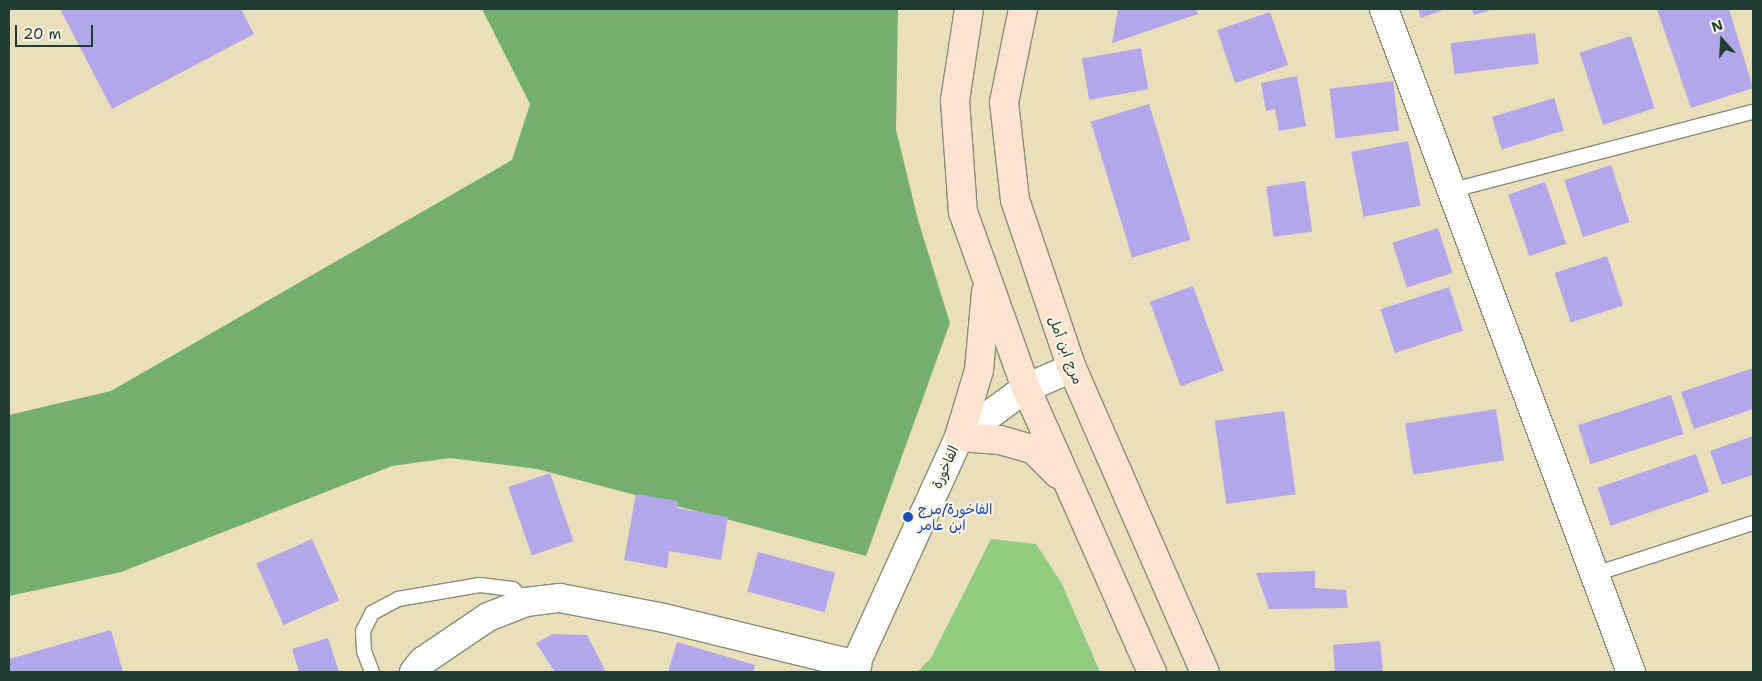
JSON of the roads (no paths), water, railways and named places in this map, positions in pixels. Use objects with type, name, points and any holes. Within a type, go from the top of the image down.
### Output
[{"type":"street","points":[[969,9],[955,101],[963,212],[986,283],[1026,388],[1065,481],[1152,672]]},
{"type":"street","name":"مرج ابن أمل","points":[[1023,9],[1004,102],[1015,200],[1072,368],[1205,672]]},
{"type":"street","points":[[1384,9],[1631,672]]},
{"type":"street","points":[[986,283],[979,370],[959,437],[1000,440],[1034,450],[1065,481]]},
{"type":"street","name":"الفاخورة","points":[[854,668],[959,437],[1026,388],[1072,368]]},
{"type":"street","points":[[414,672],[423,661],[488,617],[526,602],[560,598],[664,618],[854,668]]},
{"type":"lane","points":[[1453,190],[1753,112]]},
{"type":"lane","points":[[1595,574],[1753,523]]},
{"type":"lane","points":[[372,672],[364,651],[363,631],[372,613],[398,599],[480,585],[513,589],[526,602]]},
{"type":"place","name":"الفاخورة/مرج ابن عامر","points":[[908,517]]}]
